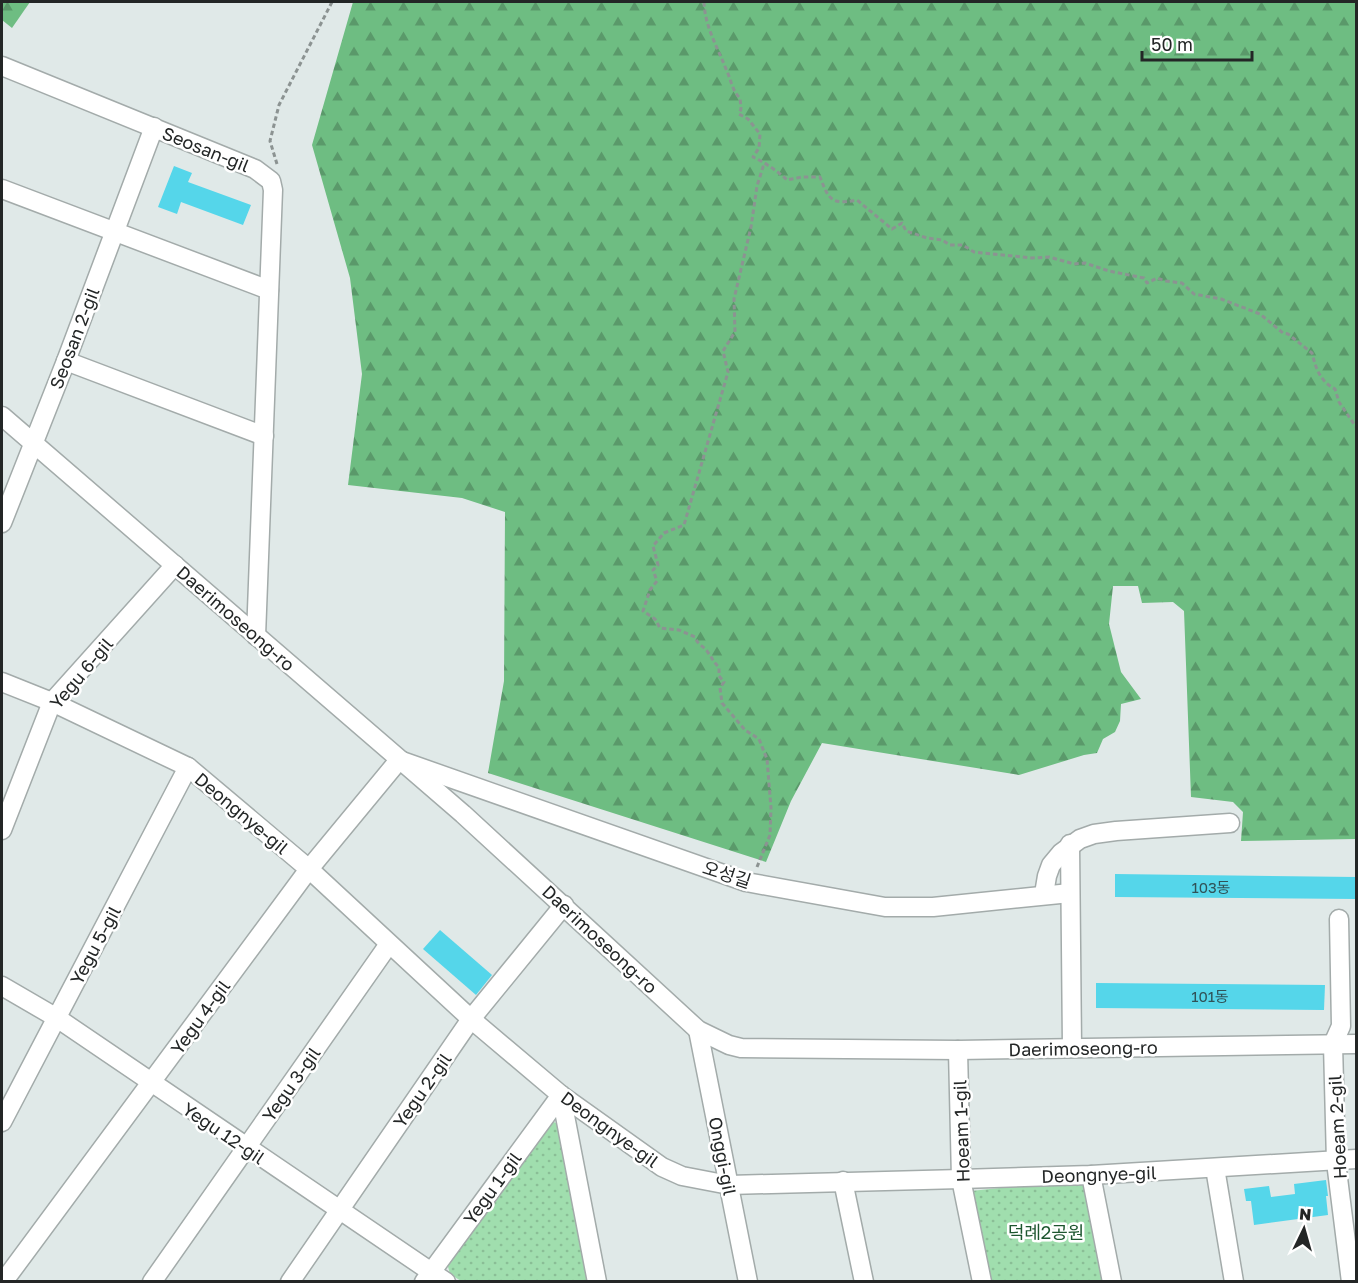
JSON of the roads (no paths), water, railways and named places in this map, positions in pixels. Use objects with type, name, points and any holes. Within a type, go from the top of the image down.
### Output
[{"type":"street","name":"Seosan-gil","points":[[2,66],[255,169],[271,181],[273,190],[256,636]]},
{"type":"street","name":"Seosan 2-gil","points":[[2,522],[66,361],[154,127]]},
{"type":"street","points":[[2,189],[269,290]]},
{"type":"street","points":[[66,361],[264,436]]},
{"type":"street","name":"Daerimoseong-ro","points":[[2,416],[463,814],[698,1030],[729,1045],[741,1048],[958,1050],[1356,1044]]},
{"type":"street","name":"Yegu 6-gil","points":[[2,830],[52,702],[175,565]]},
{"type":"street","name":"Deongnye-gil","points":[[2,682],[52,702],[188,767],[309,869],[471,1018],[561,1095],[662,1167],[682,1176],[729,1185],[843,1180],[1092,1175],[1356,1159]]},
{"type":"street","name":"Yegu 4-gil","points":[[7,1277],[309,869],[399,760]]},
{"type":"street","name":"오성길","points":[[399,760],[746,882],[885,907],[933,908],[1044,894],[1070,893]]},
{"type":"street","name":"Yegu 5-gil","points":[[2,1122],[188,767]]},
{"type":"street","points":[[1044,894],[1051,865],[1070,844],[1094,834],[1230,824]]},
{"type":"street","points":[[1070,844],[1072,1047]]},
{"type":"street","name":"Yegu 2-gil","points":[[290,1281],[471,1018],[564,905]]},
{"type":"street","name":"Hoeam 2-gil","points":[[1339,919],[1341,1026],[1333,1044],[1336,1161],[1351,1281]]},
{"type":"street","name":"Yegu 3-gil","points":[[152,1281],[389,944]]},
{"type":"street","name":"Yegu 12-gil","points":[[2,986],[57,1018],[246,1148],[339,1208],[434,1278]]},
{"type":"street","name":"Onggi-gil","points":[[698,1030],[748,1281]]},
{"type":"street","name":"Hoeam 1-gil","points":[[958,1050],[961,1179],[982,1281]]},
{"type":"street","points":[[561,1095],[597,1281]]},
{"type":"street","name":"Yegu 1-gil","points":[[434,1278],[561,1095]]},
{"type":"street","points":[[1215,1168],[1234,1281]]},
{"type":"street","points":[[1092,1175],[1112,1281]]},
{"type":"street","points":[[843,1180],[864,1281]]},
{"type":"park label","name":"덕례2공원","points":[[1046,1232]]}]
